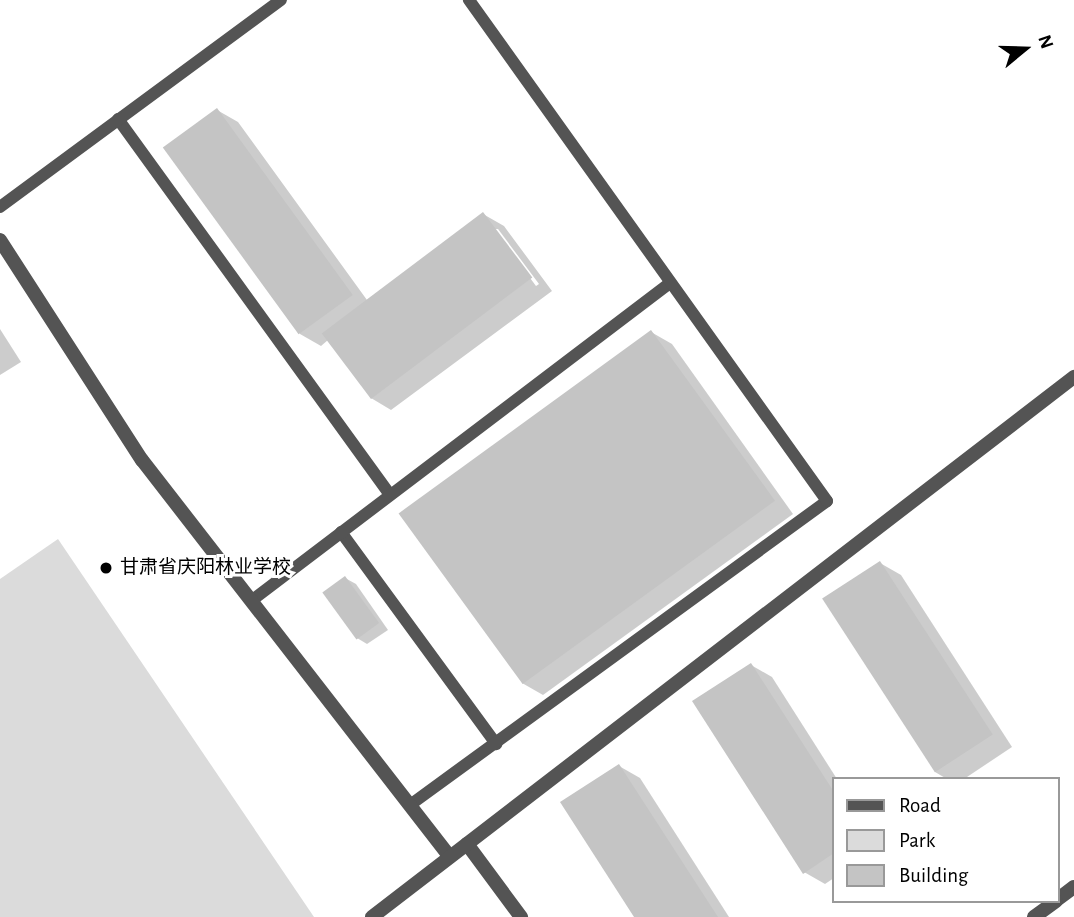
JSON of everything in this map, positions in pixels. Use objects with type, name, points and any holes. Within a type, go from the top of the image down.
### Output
[{"type":"street","points":[[0,240],[142,460],[450,857]]},
{"type":"street","points":[[372,917],[1074,376]]},
{"type":"street","points":[[467,844],[521,917]]},
{"type":"street","points":[[1060,898],[1074,887]]},
{"type":"street","points":[[1034,917],[1053,903]]},
{"type":"lane","points":[[0,207],[281,0]]},
{"type":"lane","points":[[410,805],[827,501],[469,0]]},
{"type":"lane","points":[[118,119],[390,495]]},
{"type":"lane","points":[[251,601],[670,283]]},
{"type":"lane","points":[[341,532],[496,744]]},
{"type":"green space","points":[[58,539],[314,917],[0,917],[0,579]]},
{"type":"building","points":[[217,108],[353,295],[299,334],[163,147]]},
{"type":"building","points":[[483,212],[532,277],[371,399],[322,334]]},
{"type":"building","points":[[651,330],[775,501],[523,684],[399,513]]},
{"type":"building","points":[[880,561],[993,735],[935,772],[822,599]]},
{"type":"building","points":[[345,576],[379,623],[356,639],[322,592]]},
{"type":"building","points":[[751,663],[832,789],[832,854],[803,874],[692,701]]},
{"type":"building","points":[[619,764],[718,917],[634,917],[560,802]]},
{"type":"place","name":"甘肃省庆阳林业学校","points":[[106,568]]}]
